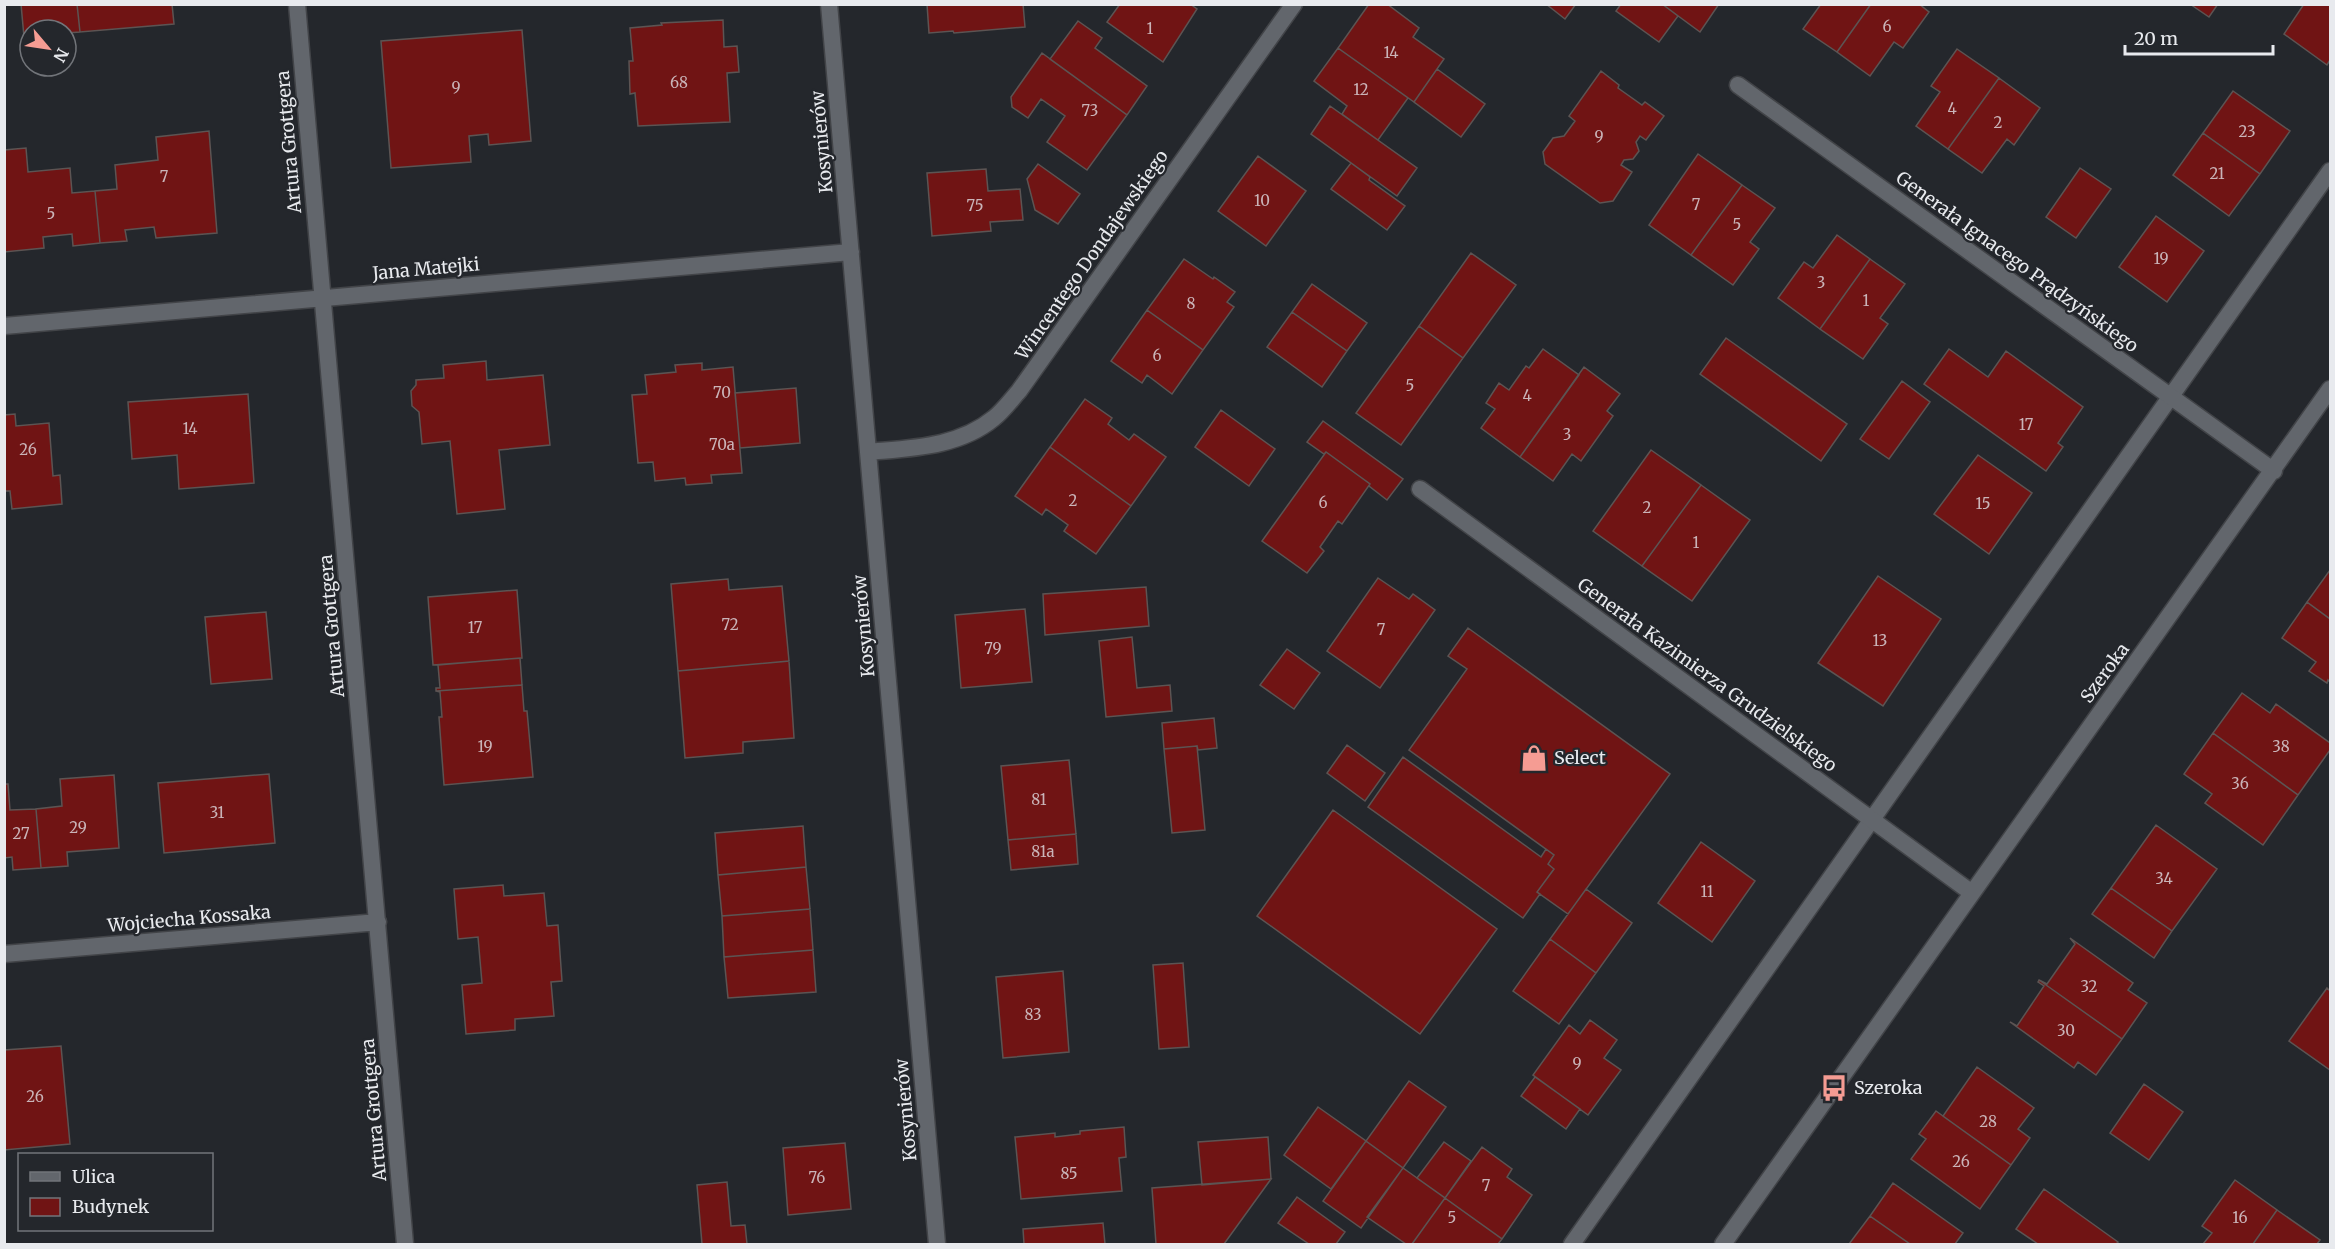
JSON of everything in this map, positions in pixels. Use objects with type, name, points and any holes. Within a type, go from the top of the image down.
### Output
[{"type":"street","name":"Artura Grottgera","points":[[297,4],[405,1245]]},
{"type":"street","name":"Kosynierów","points":[[829,4],[937,1245]]},
{"type":"street","name":"Wincentego Dondajewskiego","points":[[869,452],[912,448],[963,438],[994,418],[1019,391],[1294,4]]},
{"type":"street","name":"Generała Ignacego Prądzyńskiego","points":[[1738,85],[2274,471]]},
{"type":"street","points":[[1572,1245],[2331,171]]},
{"type":"street","name":"Jana Matejki","points":[[4,326],[851,252]]},
{"type":"street","name":"Szeroka","points":[[1723,1245],[2331,389]]},
{"type":"street","name":"Generała Kazimierza Grudzielskiego","points":[[1420,489],[1972,893]]},
{"type":"street","name":"Wojciecha Kossaka","points":[[4,954],[378,922]]},
{"type":"building","points":[[21,4],[77,4],[80,32],[78,32],[78,18],[22,18]]},
{"type":"building","points":[[77,4],[172,4],[174,24],[80,32]]},
{"type":"building","points":[[927,4],[1023,4],[1025,27],[929,33]]},
{"type":"building","points":[[1120,4],[1190,4],[1197,9],[1163,62],[1107,22]]},
{"type":"building","points":[[1369,4],[1387,4],[1419,28],[1413,37],[1444,59],[1414,102],[1338,48]]},
{"type":"building","points":[[1546,4],[1576,4],[1565,19]]},
{"type":"building","points":[[1621,4],[1662,4],[1678,16],[1659,42],[1616,11]]},
{"type":"building","points":[[1662,4],[1719,4],[1700,32]]},
{"type":"building","points":[[1821,4],[1871,4],[1837,52],[1803,29]]},
{"type":"building","points":[[1871,4],[1919,4],[1929,12],[1903,48],[1894,42],[1870,76],[1837,52]]},
{"type":"building","points":[[2190,4],[2218,4],[2209,17]]},
{"type":"building","points":[[2304,4],[2330,4],[2330,60],[2327,65],[2284,34]]},
{"type":"building","points":[[723,20],[724,47],[737,46],[739,72],[727,73],[730,122],[638,126],[635,93],[630,94],[629,61],[633,61],[630,28],[662,25],[661,23]]},
{"type":"building","points":[[1078,21],[1102,38],[1095,48],[1147,86],[1127,115],[1050,59]]},
{"type":"building","points":[[522,30],[531,141],[489,145],[488,134],[469,136],[471,162],[391,168],[381,41]]},
{"type":"building","points":[[1338,48],[1408,98],[1378,140],[1342,114],[1347,106],[1314,81]]},
{"type":"building","points":[[1957,49],[1999,78],[1948,149],[1916,126],[1940,92],[1931,86]]},
{"type":"building","points":[[1042,53],[1127,115],[1087,170],[1047,142],[1065,116],[1041,99],[1028,118],[1012,107],[1011,97]]},
{"type":"building","points":[[1437,69],[1485,104],[1461,137],[1414,102]]},
{"type":"building","points":[[1601,71],[1619,85],[1618,88],[1642,105],[1645,102],[1664,116],[1646,140],[1640,136],[1636,142],[1639,151],[1633,159],[1624,160],[1621,165],[1632,172],[1613,201],[1600,203],[1545,164],[1543,152],[1553,138],[1564,136],[1575,121],[1569,116]]},
{"type":"building","points":[[1999,78],[2040,108],[2014,145],[2007,139],[1982,173],[1948,149]]},
{"type":"building","points":[[2233,91],[2290,131],[2260,174],[2203,133]]},
{"type":"building","points":[[1330,106],[1417,168],[1397,196],[1311,134]]},
{"type":"building","points":[[209,131],[217,233],[156,238],[154,227],[125,230],[127,241],[100,243],[95,191],[117,189],[115,165],[158,160],[156,137]]},
{"type":"building","points":[[2203,133],[2260,174],[2229,216],[2173,175]]},
{"type":"building","points":[[26,148],[28,172],[70,168],[72,193],[95,191],[100,243],[73,246],[72,234],[43,237],[44,248],[4,252],[4,150]]},
{"type":"building","points":[[1698,154],[1742,185],[1691,255],[1649,225]]},
{"type":"building","points":[[1258,156],[1306,191],[1266,246],[1218,211]]},
{"type":"building","points":[[1351,163],[1370,177],[1369,180],[1405,206],[1387,230],[1331,189]]},
{"type":"building","points":[[1038,164],[1080,194],[1058,224],[1035,210],[1027,179]]},
{"type":"building","points":[[2080,168],[2111,189],[2076,238],[2046,217]]},
{"type":"building","points":[[986,169],[988,191],[1020,189],[1023,220],[990,222],[991,231],[932,236],[927,173]]},
{"type":"building","points":[[1742,185],[1775,208],[1750,242],[1759,249],[1733,285],[1691,255]]},
{"type":"building","points":[[2156,216],[2204,251],[2167,302],[2119,267]]},
{"type":"building","points":[[1837,235],[1870,259],[1820,329],[1778,298],[1804,262],[1813,268]]},
{"type":"building","points":[[1471,253],[1516,285],[1463,358],[1419,326]]},
{"type":"building","points":[[1184,259],[1235,292],[1227,302],[1234,307],[1203,350],[1147,310]]},
{"type":"building","points":[[1870,259],[1905,284],[1880,318],[1888,324],[1863,359],[1820,329]]},
{"type":"building","points":[[1312,284],[1367,323],[1347,351],[1292,312]]},
{"type":"building","points":[[1147,310],[1203,350],[1172,394],[1147,375],[1142,383],[1111,361]]},
{"type":"building","points":[[1292,312],[1347,351],[1322,387],[1267,347]]},
{"type":"building","points":[[1419,326],[1463,358],[1401,445],[1356,413]]},
{"type":"building","points":[[1726,338],[1847,424],[1821,461],[1700,374]]},
{"type":"building","points":[[1543,349],[1579,375],[1520,457],[1481,428],[1495,409],[1486,403],[1499,383],[1509,390],[1526,366],[1529,368]]},
{"type":"building","points":[[1949,349],[1988,377],[2006,351],[2083,407],[2058,443],[2063,447],[2046,471],[1924,384]]},
{"type":"building","points":[[486,361],[487,380],[543,375],[550,445],[499,450],[505,509],[457,514],[450,441],[422,444],[419,412],[412,406],[411,391],[416,385],[416,380],[444,378],[443,365]]},
{"type":"building","points":[[702,363],[702,370],[733,367],[742,473],[711,475],[712,483],[686,485],[685,478],[655,481],[653,462],[638,463],[632,395],[647,394],[645,375],[676,372],[675,365]]},
{"type":"building","points":[[1584,367],[1620,394],[1607,411],[1613,416],[1581,461],[1572,454],[1553,481],[1520,457]]},
{"type":"building","points":[[1902,381],[1930,402],[1889,459],[1860,439]]},
{"type":"building","points":[[796,388],[800,443],[740,448],[735,393]]},
{"type":"building","points":[[248,394],[254,483],[179,489],[177,455],[132,459],[128,402]]},
{"type":"building","points":[[1085,399],[1112,418],[1108,424],[1129,440],[1134,434],[1166,457],[1131,506],[1050,447]]},
{"type":"building","points":[[1221,410],[1275,449],[1249,486],[1195,447]]},
{"type":"building","points":[[15,414],[16,426],[49,423],[53,476],[60,475],[62,504],[12,509],[10,491],[4,491],[4,415]]},
{"type":"building","points":[[1323,421],[1403,479],[1387,500],[1369,486],[1370,484],[1326,452],[1324,454],[1307,442]]},
{"type":"building","points":[[1050,447],[1131,506],[1096,554],[1064,531],[1068,525],[1046,509],[1042,515],[1015,496]]},
{"type":"building","points":[[1651,450],[1701,485],[1642,566],[1593,531]]},
{"type":"building","points":[[1326,452],[1370,484],[1342,524],[1338,521],[1320,547],[1324,551],[1307,573],[1262,541]]},
{"type":"building","points":[[1978,455],[2032,493],[1989,554],[1934,514]]},
{"type":"building","points":[[1701,485],[1750,520],[1692,601],[1642,566]]},
{"type":"building","points":[[2330,570],[2330,619],[2307,602]]},
{"type":"building","points":[[1878,576],[1941,619],[1883,706],[1818,663]]},
{"type":"building","points":[[1378,578],[1409,599],[1413,594],[1435,610],[1380,688],[1327,651]]},
{"type":"building","points":[[728,579],[729,590],[782,586],[789,661],[678,671],[671,584]]},
{"type":"building","points":[[1146,587],[1149,626],[1045,635],[1043,594]]},
{"type":"building","points":[[517,590],[522,658],[433,665],[428,597]]},
{"type":"building","points":[[2307,602],[2330,619],[2330,682],[2328,680],[2327,683],[2309,671],[2316,662],[2282,638]]},
{"type":"building","points":[[1025,609],[1032,682],[961,688],[955,615]]},
{"type":"building","points":[[266,612],[272,679],[211,684],[205,617]]},
{"type":"building","points":[[1468,628],[1670,774],[1568,914],[1537,892],[1554,869],[1548,864],[1554,855],[1409,750],[1467,669],[1448,656]]},
{"type":"building","points":[[1132,637],[1137,688],[1170,685],[1172,711],[1106,717],[1099,641]]},
{"type":"building","points":[[1287,649],[1320,673],[1294,709],[1260,685]]},
{"type":"building","points":[[520,658],[522,685],[436,691],[436,688],[440,688],[438,665]]},
{"type":"building","points":[[789,661],[794,738],[743,742],[743,753],[685,758],[678,671]]},
{"type":"building","points":[[522,685],[524,711],[527,711],[533,777],[444,785],[439,717],[442,717],[440,692],[436,691]]},
{"type":"building","points":[[2242,693],[2270,713],[2276,704],[2330,743],[2330,750],[2298,795],[2213,733]]},
{"type":"building","points":[[1214,718],[1217,748],[1198,750],[1197,746],[1164,749],[1162,723]]},
{"type":"building","points":[[2213,733],[2298,795],[2263,845],[2205,803],[2212,794],[2184,774]]},
{"type":"building","points":[[1347,745],[1385,773],[1365,801],[1327,773]]},
{"type":"building","points":[[1197,746],[1205,830],[1172,833],[1164,749]]},
{"type":"building","points":[[1403,757],[1541,857],[1546,849],[1554,855],[1548,864],[1554,869],[1537,892],[1540,894],[1523,918],[1368,807]]},
{"type":"building","points":[[1069,760],[1076,834],[1008,840],[1001,766]]},
{"type":"building","points":[[269,774],[275,843],[164,853],[158,783]]},
{"type":"building","points":[[114,775],[119,848],[67,852],[68,866],[41,868],[36,809],[62,806],[60,779]]},
{"type":"building","points":[[4,784],[8,784],[10,810],[36,809],[41,868],[13,870],[12,857],[4,858]]},
{"type":"building","points":[[1333,810],[1497,929],[1420,1034],[1257,916]]},
{"type":"building","points":[[2156,825],[2217,869],[2172,931],[2111,888]]},
{"type":"building","points":[[803,826],[806,867],[718,875],[715,833]]},
{"type":"building","points":[[1076,834],[1078,864],[1011,870],[1008,840]]},
{"type":"building","points":[[1701,842],[1755,881],[1712,942],[1658,903]]},
{"type":"building","points":[[806,867],[810,909],[722,916],[718,875]]},
{"type":"building","points":[[503,885],[504,896],[544,893],[547,926],[558,925],[562,981],[551,982],[554,1016],[515,1019],[515,1030],[466,1034],[462,985],[482,983],[478,937],[458,939],[454,889]]},
{"type":"building","points":[[2111,888],[2172,931],[2154,958],[2092,914]]},
{"type":"building","points":[[1586,889],[1632,923],[1596,973],[1550,939]]},
{"type":"building","points":[[810,909],[813,950],[724,957],[722,916]]},
{"type":"building","points":[[2070,938],[2133,983],[2128,990],[2147,1003],[2122,1039],[2039,980],[2047,984],[2075,944]]},
{"type":"building","points":[[1550,939],[1596,973],[1559,1024],[1513,991]]},
{"type":"building","points":[[813,950],[816,992],[728,998],[724,957]]},
{"type":"building","points":[[1183,963],[1189,1047],[1159,1049],[1153,965]]},
{"type":"building","points":[[1063,971],[1069,1052],[1003,1058],[996,977]]},
{"type":"building","points":[[2039,980],[2122,1039],[2096,1075],[2078,1062],[2074,1068],[2010,1022],[2017,1026],[2044,986],[2038,982]]},
{"type":"building","points":[[2327,988],[2330,991],[2330,1070],[2289,1041]]},
{"type":"building","points":[[1590,1020],[1617,1040],[1604,1058],[1621,1070],[1588,1115],[1533,1075],[1569,1025],[1580,1034]]},
{"type":"building","points":[[61,1046],[70,1144],[4,1150],[4,1050]]},
{"type":"building","points":[[1977,1067],[2034,1108],[2018,1129],[2030,1138],[2011,1165],[1943,1116]]},
{"type":"building","points":[[1535,1077],[1580,1109],[1566,1129],[1521,1096]]},
{"type":"building","points":[[1409,1081],[1446,1107],[1403,1168],[1366,1141]]},
{"type":"building","points":[[2144,1084],[2183,1112],[2149,1160],[2110,1133]]},
{"type":"building","points":[[1318,1107],[1366,1141],[1331,1189],[1284,1155]]},
{"type":"building","points":[[1936,1111],[2011,1165],[1980,1209],[1911,1159],[1926,1139],[1919,1134]]},
{"type":"building","points":[[1124,1127],[1126,1157],[1119,1158],[1122,1191],[1021,1199],[1015,1137],[1055,1133],[1055,1137],[1080,1134],[1080,1131]]},
{"type":"building","points":[[1268,1137],[1271,1179],[1202,1185],[1198,1142]]},
{"type":"building","points":[[1366,1141],[1403,1168],[1361,1228],[1323,1201]]},
{"type":"building","points":[[1444,1142],[1471,1161],[1445,1198],[1417,1178]]},
{"type":"building","points":[[845,1143],[851,1209],[788,1215],[783,1148]]},
{"type":"building","points":[[1482,1147],[1512,1169],[1507,1177],[1532,1195],[1502,1239],[1445,1198]]},
{"type":"building","points":[[1403,1168],[1445,1198],[1412,1244],[1406,1244],[1367,1217]]},
{"type":"building","points":[[1271,1179],[1224,1244],[1156,1244],[1152,1188]]},
{"type":"building","points":[[2235,1180],[2277,1210],[2253,1244],[2203,1244],[2212,1233],[2202,1226]]},
{"type":"building","points":[[727,1182],[731,1226],[745,1225],[747,1244],[702,1244],[697,1185]]},
{"type":"building","points":[[1893,1183],[1963,1233],[1955,1244],[1910,1244],[1870,1216]]},
{"type":"building","points":[[2044,1189],[2118,1242],[2116,1244],[2038,1244],[2016,1229]]},
{"type":"building","points":[[1297,1197],[1345,1232],[1336,1244],[1309,1244],[1278,1223]]},
{"type":"building","points":[[1445,1198],[1502,1239],[1498,1244],[1412,1244]]},
{"type":"building","points":[[2277,1210],[2320,1240],[2317,1244],[2253,1244]]},
{"type":"building","points":[[1870,1216],[1910,1244],[1849,1244]]},
{"type":"building","points":[[1103,1223],[1105,1244],[1024,1244],[1023,1229]]},
{"type":"place","name":"Select","points":[[1534,758]]},
{"type":"place","name":"Szeroka","points":[[1834,1088]]}]
